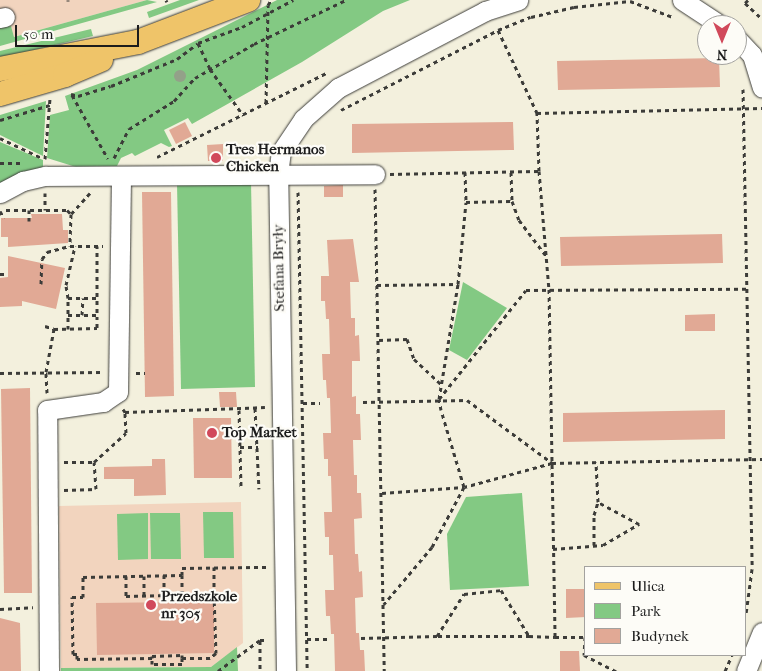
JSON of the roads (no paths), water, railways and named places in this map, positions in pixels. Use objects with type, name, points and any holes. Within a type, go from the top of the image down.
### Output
[{"type":"main road","points":[[0,94],[65,75],[138,42],[248,0]]},
{"type":"main road","points":[[0,69],[138,42]]},
{"type":"street","name":"Stefana Bryły","points":[[286,671],[278,176],[281,152],[289,136],[303,119],[338,88],[485,12],[518,0]]},
{"type":"street","points":[[682,0],[705,15]]},
{"type":"street","points":[[747,50],[752,55],[762,88]]},
{"type":"street","points":[[0,193],[23,181],[46,165],[112,176],[375,174]]},
{"type":"street","points":[[49,671],[47,410],[103,402],[119,405],[121,246],[112,176]]},
{"type":"street","points":[[746,671],[762,632]]},
{"type":"place","name":"Tres Hermanos Chicken","points":[[216,158]]},
{"type":"place","name":"Top Market","points":[[212,433]]},
{"type":"place","name":"Przedszkole nr 305","points":[[151,605]]}]
